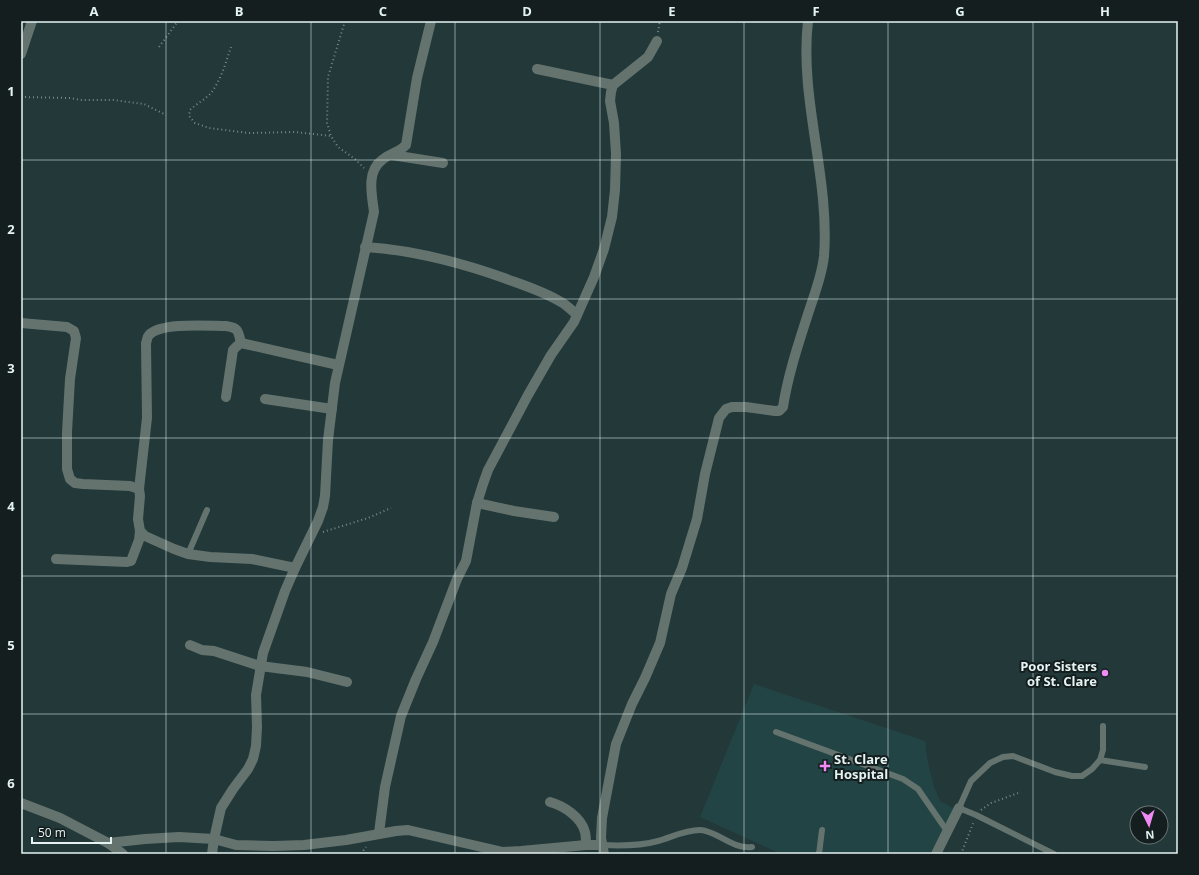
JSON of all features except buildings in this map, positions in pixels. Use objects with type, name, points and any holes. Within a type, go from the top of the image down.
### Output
[{"type":"street","points":[[21,54],[32,21]]},
{"type":"street","points":[[212,854],[221,808],[248,769],[253,759],[256,746],[256,695],[260,666],[269,635],[295,568],[318,521],[325,496],[328,440],[338,365],[374,212],[371,186],[372,176],[381,160],[401,151],[406,145],[417,78],[431,21]]},
{"type":"street","points":[[108,843],[179,837],[214,839],[236,845],[304,845],[408,830],[503,852],[586,845],[603,849],[602,818],[616,744],[632,704],[660,644],[671,594],[682,568],[696,519],[705,474],[719,418],[726,409],[732,406],[775,411],[779,411],[783,407],[789,374],[819,282],[824,256],[824,226],[822,188],[808,85],[806,40],[808,21]]},
{"type":"street","points":[[379,833],[384,787],[401,716],[433,642],[457,579],[466,561],[477,503],[488,470],[551,355],[574,322],[594,277],[604,249],[612,217],[616,154],[614,123],[610,101],[613,85],[648,57],[657,41]]},
{"type":"street","points":[[537,69],[613,85]]},
{"type":"street","points":[[391,155],[443,163]]},
{"type":"street","points":[[365,247],[420,253],[479,269],[536,290],[562,302],[577,315]]},
{"type":"street","points":[[21,323],[68,327],[74,331],[76,338],[70,379],[67,432],[67,469],[70,479],[75,483],[130,486],[139,489]]},
{"type":"street","points":[[56,559],[131,561],[139,540],[140,531],[138,519],[140,496],[139,489],[147,418],[146,343],[148,336],[153,332],[168,326],[226,326],[234,327],[238,330],[242,343]]},
{"type":"street","points":[[226,398],[234,350],[242,343],[338,365]]},
{"type":"street","points":[[265,399],[332,409]]},
{"type":"street","points":[[477,503],[514,511],[554,517]]},
{"type":"street","points":[[140,531],[145,536],[188,554],[210,557],[252,559],[295,568]]},
{"type":"street","points":[[190,645],[202,650],[220,652],[260,666],[307,672],[347,682]]},
{"type":"street","points":[[550,802],[561,805],[578,820],[585,833],[586,845]]},
{"type":"street","points":[[21,803],[60,818],[108,843],[124,854]]},
{"type":"street","points":[[936,854],[959,808]]},
{"type":"lane","points":[[188,554],[207,510]]},
{"type":"lane","points":[[1054,854],[959,808],[971,781],[990,763],[1003,757],[1013,756],[1055,772],[1072,776],[1082,776],[1092,769],[1100,760],[1103,750],[1103,726]]},
{"type":"lane","points":[[776,732],[903,779],[918,789],[947,831]]},
{"type":"lane","points":[[1100,760],[1145,767]]},
{"type":"lane","points":[[603,849],[638,845],[658,841],[671,835],[687,831],[701,830],[744,848],[752,847]]},
{"type":"lane","points":[[819,854],[822,830]]},
{"type":"path","points":[[159,47],[178,21]]},
{"type":"path","points":[[345,21],[328,77],[327,123],[331,136],[338,146],[355,159],[372,176]]},
{"type":"path","points":[[231,47],[218,81],[211,94],[190,110],[190,116],[195,123],[210,128],[249,133],[295,132],[331,136]]},
{"type":"path","points":[[21,97],[113,100],[144,104],[166,115]]},
{"type":"path","points":[[311,536],[368,518],[391,508]]},
{"type":"path","points":[[961,854],[976,815],[991,802],[1021,792]]},
{"type":"shaded area","name":"St. Clare Hospital","points":[[754,684],[925,741],[927,758],[934,787],[940,801],[954,809],[930,854],[781,854],[700,817]]},
{"type":"place","name":"Poor Sisters of St. Clare","points":[[1105,673]]},
{"type":"place","name":"St. Clare Hospital","points":[[825,766]]}]
